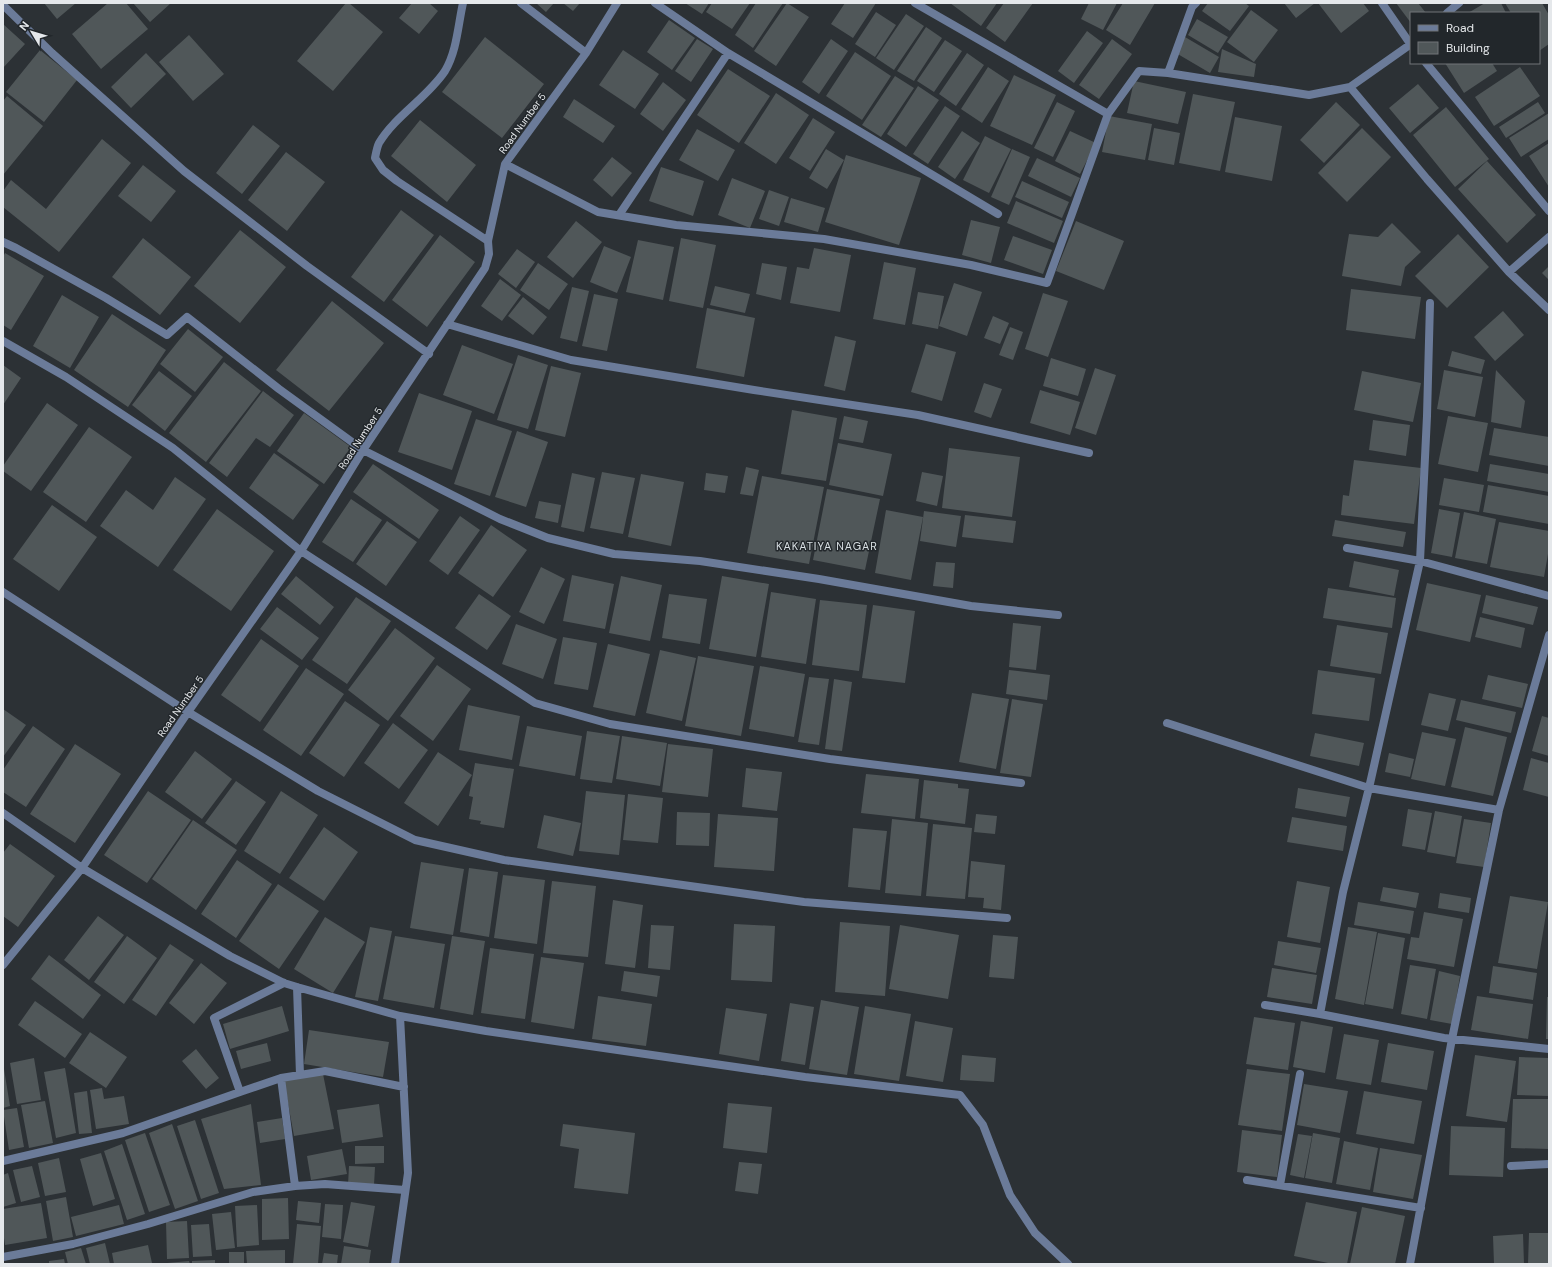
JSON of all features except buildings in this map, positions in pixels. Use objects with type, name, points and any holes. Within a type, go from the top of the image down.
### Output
[{"type":"street","points":[[463,3],[451,58],[445,70],[435,84],[387,132],[378,144],[376,158],[383,170],[397,181],[488,241]]},
{"type":"street","points":[[521,3],[586,53]]},
{"type":"street","name":"Road Number 5","points":[[3,965],[82,868],[188,712],[301,551],[363,450],[486,268],[489,254],[488,241],[505,164],[586,53],[617,3]]},
{"type":"street","points":[[655,3],[728,53],[998,214]]},
{"type":"street","points":[[915,3],[1108,114]]},
{"type":"street","points":[[1382,3],[1410,44]]},
{"type":"street","points":[[1448,12],[1459,3]]},
{"type":"street","points":[[1168,73],[1192,4]]},
{"type":"street","points":[[3,5],[52,53],[184,171],[307,266],[429,354]]},
{"type":"street","points":[[505,164],[598,212],[676,225],[824,239],[972,265],[1047,282],[1108,114],[1139,71],[1168,73],[1309,95],[1350,87],[1410,46]]},
{"type":"street","points":[[618,215],[728,53]]},
{"type":"street","points":[[1427,64],[1549,211]]},
{"type":"street","points":[[1350,87],[1426,179],[1509,272],[1549,310]]},
{"type":"street","points":[[1509,272],[1549,237]]},
{"type":"street","points":[[3,242],[99,294],[167,334],[187,317],[279,389],[363,450],[500,519],[548,538],[614,554],[700,561],[819,579],[971,606],[1058,615]]},
{"type":"street","points":[[1320,1014],[1343,892],[1369,788],[1420,562],[1427,416],[1430,303]]},
{"type":"street","points":[[447,324],[571,360],[918,415],[1089,453]]},
{"type":"street","points":[[3,341],[66,377],[172,448],[301,551],[535,703],[610,724],[830,759],[1021,783]]},
{"type":"street","points":[[1347,548],[1420,562],[1549,596]]},
{"type":"street","points":[[3,592],[188,712],[318,791],[415,840],[504,860],[804,902],[1007,918]]},
{"type":"street","points":[[1410,1264],[1452,1038],[1499,810],[1549,635]]},
{"type":"street","points":[[1167,723],[1369,788],[1499,810]]},
{"type":"street","points":[[3,813],[82,868],[230,956],[284,983],[297,987],[400,1016],[486,1031],[804,1076],[960,1095],[983,1125],[1010,1195],[1035,1233],[1068,1264]]},
{"type":"street","points":[[240,1092],[214,1018],[284,983]]},
{"type":"street","points":[[297,987],[300,1075]]},
{"type":"street","points":[[1264,1005],[1452,1038],[1549,1049]]},
{"type":"street","points":[[395,1264],[408,1173],[400,1016]]},
{"type":"street","points":[[3,1161],[123,1133],[281,1078],[325,1071],[404,1087]]},
{"type":"street","points":[[1280,1185],[1300,1074]]},
{"type":"street","points":[[281,1078],[295,1186]]},
{"type":"street","points":[[1511,1166],[1549,1164]]},
{"type":"street","points":[[1247,1180],[1421,1208]]},
{"type":"street","points":[[3,1256],[73,1244],[148,1224],[253,1192],[295,1186],[325,1184],[406,1190]]},
{"type":"district","name":"KAKATIYA NAGAR","points":[[827,546]]}]
